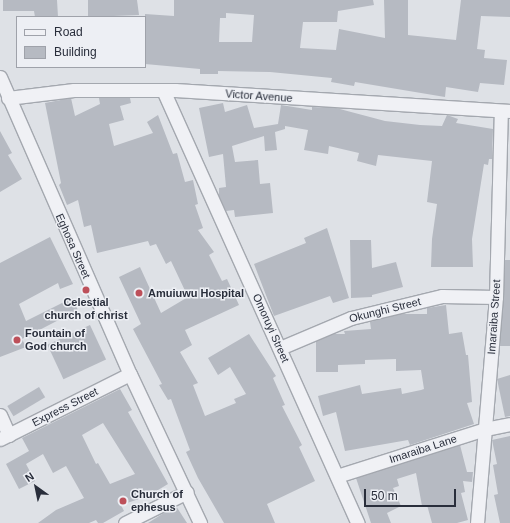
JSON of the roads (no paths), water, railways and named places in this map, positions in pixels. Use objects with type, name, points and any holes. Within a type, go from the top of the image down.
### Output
[{"type":"street","name":"Eghosa Street","points":[[0,77],[130,374],[187,492],[200,523]]},
{"type":"street","name":"Victor Avenue","points":[[8,98],[74,90],[163,90],[505,111]]},
{"type":"street","name":"Omoruyi Street","points":[[163,90],[358,523]]},
{"type":"street","name":"Imaraiba Street","points":[[477,523],[496,297],[505,111]]},
{"type":"street","name":"Okunghi Street","points":[[280,348],[351,318],[442,296],[496,297]]},
{"type":"street","name":"Express Street","points":[[4,437],[130,374]]},
{"type":"street","points":[[0,415],[4,437]]},
{"type":"street","name":"Imaraiba Lane","points":[[337,476],[485,429],[510,424]]},
{"type":"street","points":[[125,523],[187,492]]},
{"type":"place","name":"Celestial church of christ","points":[[86,290]]},
{"type":"place","name":"Amuiuwu Hospital","points":[[139,293]]},
{"type":"place","name":"Fountain of God church","points":[[17,340]]},
{"type":"place","name":"Church of ephesus","points":[[123,501]]}]
